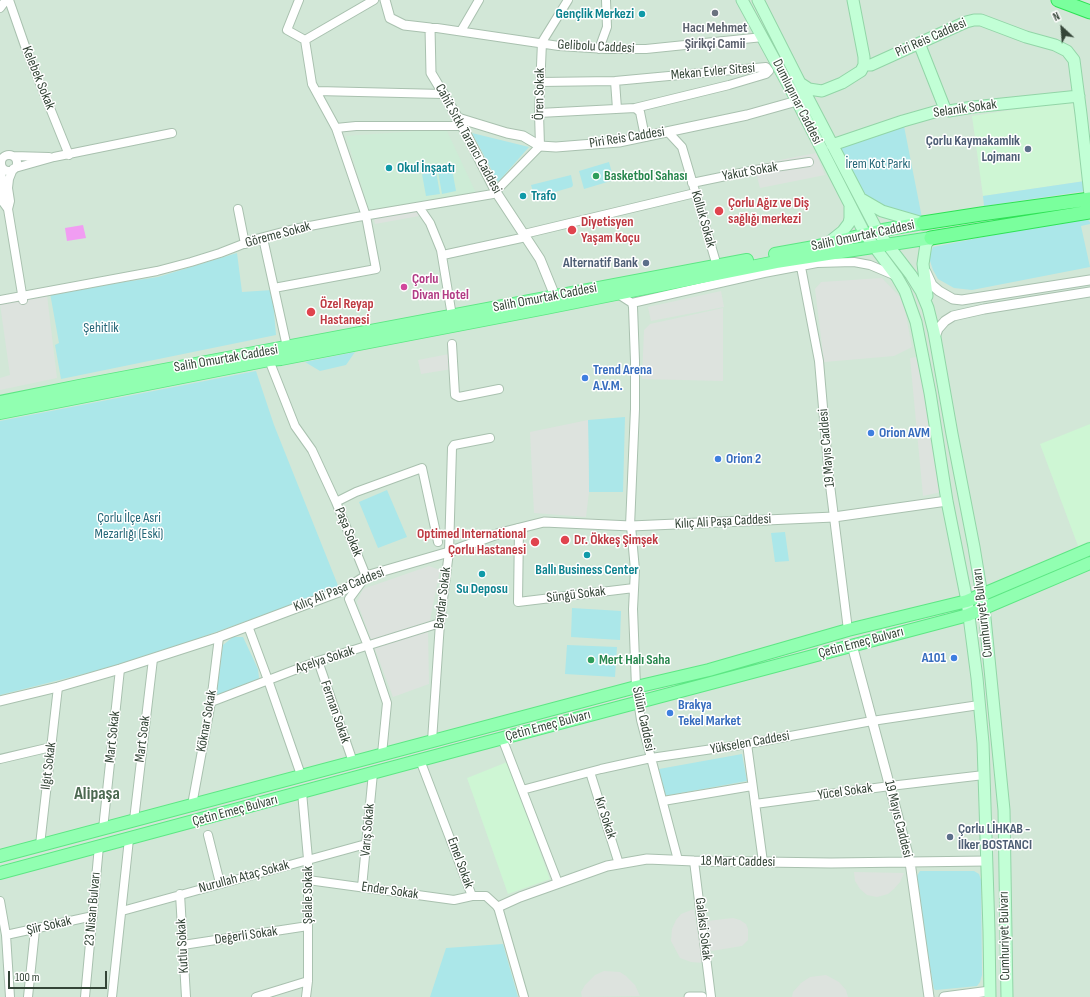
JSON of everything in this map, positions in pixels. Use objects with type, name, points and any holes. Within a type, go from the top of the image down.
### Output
[{"type":"highway","points":[[1058,0],[1090,12]]},
{"type":"highway","name":"Salih Omurtak Caddesi","points":[[923,223],[1090,200]]},
{"type":"highway","name":"Salih Omurtak Caddesi","points":[[931,238],[1090,212]]},
{"type":"main road","name":"Dumlupınar Caddesi","points":[[742,0],[797,101],[865,234]]},
{"type":"main road","name":"Dumlupınar Caddesi","points":[[758,0],[860,198]]},
{"type":"main road","points":[[853,0],[864,57],[864,65]]},
{"type":"main road","name":"Piri Reis Caddesi","points":[[822,91],[852,78],[861,71],[864,65],[871,65],[966,22],[974,20],[981,20],[1026,37],[1055,45],[1067,51],[1074,60],[1090,195]]},
{"type":"main road","points":[[919,43],[945,109]]},
{"type":"main road","points":[[800,83],[809,90],[822,91]]},
{"type":"main road","points":[[812,105],[814,98],[822,91]]},
{"type":"main road","name":"Selanik Sokak","points":[[832,145],[903,121],[945,109],[949,111],[973,107],[1078,96]]},
{"type":"main road","points":[[860,198],[882,211],[923,223]]},
{"type":"main road","name":"Cumhuriyet Bulvarı","points":[[860,198],[878,232],[911,275],[921,291],[928,308],[935,334],[983,602],[1004,810],[1007,997]]},
{"type":"main road","points":[[828,243],[849,223],[850,205]]},
{"type":"main road","name":"Salih Omurtak Caddesi","points":[[0,402],[87,384],[717,266],[814,247],[865,234],[923,223]]},
{"type":"main road","name":"Cumhuriyet Bulvarı","points":[[865,234],[898,277],[905,291],[916,322],[967,601],[980,705],[987,861],[990,994]]},
{"type":"main road","points":[[931,238],[926,244],[923,264],[924,279],[935,334]]},
{"type":"main road","name":"Salih Omurtak Caddesi","points":[[0,413],[618,294],[776,262],[931,238]]},
{"type":"main road","points":[[983,602],[1090,549]]},
{"type":"main road","name":"Çetin Emeç Bulvarı","points":[[0,873],[852,645],[968,616],[983,602],[1090,563]]},
{"type":"main road","name":"Çetin Emeç Bulvarı","points":[[0,856],[636,687],[709,670],[848,630],[967,601],[983,602]]},
{"type":"street","points":[[0,8],[8,0]]},
{"type":"street","name":"Kelebek Sokak","points":[[8,0],[69,155]]},
{"type":"street","points":[[299,0],[287,30],[306,40]]},
{"type":"street","points":[[306,40],[374,0]]},
{"type":"street","points":[[385,0],[390,18],[404,25],[430,28]]},
{"type":"street","points":[[461,32],[479,0]]},
{"type":"street","points":[[542,42],[568,0]]},
{"type":"street","points":[[599,49],[607,27],[606,0]]},
{"type":"street","name":"Gelibolu Caddesi","points":[[430,28],[542,42],[559,46],[599,49],[646,49],[763,37]]},
{"type":"street","name":"Cahit Sıtkı Tarancı Caddesi","points":[[430,28],[431,73],[460,122],[496,192],[540,259],[555,296]]},
{"type":"street","points":[[274,288],[376,269],[366,216],[336,128],[312,84],[306,40]]},
{"type":"street","name":"Ören Sokak","points":[[540,146],[539,113],[542,42]]},
{"type":"street","name":"Mekan Evler Sitesi","points":[[540,82],[615,81],[766,67],[769,71],[766,74],[729,85],[635,108]]},
{"type":"street","points":[[615,81],[617,109]]},
{"type":"street","points":[[317,91],[444,94]]},
{"type":"street","name":"Piri Reis Caddesi","points":[[460,122],[523,136],[540,146],[556,147],[619,142],[747,114],[797,101]]},
{"type":"street","points":[[539,113],[635,108],[640,112],[645,137]]},
{"type":"street","points":[[336,128],[460,122]]},
{"type":"street","name":"Kolluk Sokak","points":[[668,132],[682,147],[717,266]]},
{"type":"street","points":[[1,164],[7,170],[14,169],[54,157],[172,133]]},
{"type":"street","points":[[496,192],[540,146]]},
{"type":"street","points":[[0,149],[12,155],[16,163],[9,179],[8,188],[10,201],[8,209]]},
{"type":"street","points":[[22,298],[8,209],[4,202],[1,164],[3,157],[12,155],[54,157]]},
{"type":"street","name":"Yakut Sokak","points":[[692,183],[755,170],[808,162]]},
{"type":"street","name":"Göreme Sokak","points":[[0,300],[22,298],[157,271],[191,262],[294,229],[484,196],[496,192]]},
{"type":"street","points":[[442,255],[695,193]]},
{"type":"street","points":[[419,207],[430,223],[439,243],[452,316]]},
{"type":"street","points":[[238,209],[245,244]]},
{"type":"street","points":[[263,238],[287,347]]},
{"type":"street","points":[[618,294],[632,303],[764,273],[817,263],[854,262],[870,265],[898,277]]},
{"type":"street","points":[[923,264],[932,285],[939,292],[953,299],[962,300],[1090,280]]},
{"type":"street","name":"19 Mayıs Caddesi","points":[[801,267],[819,361],[829,477],[848,630]]},
{"type":"street","points":[[935,334],[945,321],[953,316],[984,309],[1090,292]]},
{"type":"street","name":"Sülün Caddesi","points":[[632,303],[635,361],[635,409],[630,526],[635,570],[633,610],[636,687],[641,720],[678,860]]},
{"type":"street","points":[[452,344],[455,395],[459,397],[499,388]]},
{"type":"street","name":"Paşa Sokak","points":[[269,360],[295,426],[312,450],[336,502],[366,576]]},
{"type":"street","name":"Baydar Sokak","points":[[432,741],[440,623],[449,552],[452,448],[454,445],[490,438]]},
{"type":"street","points":[[336,502],[376,484],[422,468],[438,542]]},
{"type":"street","name":"Kılıç Ali Paşa Caddesi","points":[[0,700],[58,687],[219,637],[344,590],[366,576],[449,552],[500,533],[544,522],[630,526],[834,517],[948,501]]},
{"type":"street","name":"Süngü Sokak","points":[[519,528],[518,602],[634,588]]},
{"type":"street","points":[[366,576],[349,599],[368,646],[387,703],[382,754]]},
{"type":"street","name":"Açelya Sokak","points":[[211,702],[318,661],[440,623]]},
{"type":"street","points":[[248,626],[301,775]]},
{"type":"street","name":"Köknar Sokak","points":[[192,805],[211,702],[219,637]]},
{"type":"street","name":"19 Mayıs Caddesi","points":[[852,645],[910,862],[929,997]]},
{"type":"street","name":"Mart Soak","points":[[134,820],[153,658]]},
{"type":"street","name":"Ferman Sokak","points":[[318,661],[353,762]]},
{"type":"street","name":"Mart Sokak","points":[[103,828],[120,669]]},
{"type":"street","name":"Ilgıt Sokak","points":[[40,845],[58,687]]},
{"type":"street","name":"Yükselen Caddesi","points":[[522,790],[651,758],[747,744],[872,721],[980,705]]},
{"type":"street","points":[[502,738],[558,883]]},
{"type":"street","points":[[747,744],[763,862]]},
{"type":"street","points":[[0,759],[51,747]]},
{"type":"street","name":"Emel Sokak","points":[[420,760],[472,896],[486,896],[498,907]]},
{"type":"street","name":"Kır Sokak","points":[[590,772],[619,864]]},
{"type":"street","name":"Varış Sokak","points":[[362,887],[373,773]]},
{"type":"street","name":"Yücel Sokak","points":[[755,804],[984,775]]},
{"type":"street","points":[[663,801],[752,786]]},
{"type":"street","name":"Şelale Sokak","points":[[302,792],[308,859],[308,981],[306,997]]},
{"type":"street","points":[[208,835],[220,883]]},
{"type":"street","points":[[112,997],[129,839]]},
{"type":"street","name":"Nurullah Ataç Sokak","points":[[122,911],[366,844]]},
{"type":"street","name":"23 Nisan Bulvarı","points":[[85,997],[100,846]]},
{"type":"street","name":"18 Mart Caddesi","points":[[498,907],[520,897],[607,866],[647,859],[831,863],[987,861]]},
{"type":"street","name":"Galaksi Sokak","points":[[694,861],[711,997]]},
{"type":"street","name":"Ender Sokak","points":[[308,880],[454,900],[472,896]]},
{"type":"street","name":"Kutlu Sokak","points":[[180,894],[186,997]]},
{"type":"street","points":[[0,901],[6,935],[10,997]]},
{"type":"street","points":[[498,907],[524,997]]},
{"type":"street","name":"Şiir Sokak","points":[[6,935],[35,930],[93,916]]},
{"type":"street","name":"Değerli Sokak","points":[[183,945],[308,926]]},
{"type":"street","points":[[28,997],[35,930]]},
{"type":"street","points":[[256,997],[308,981]]},
{"type":"street","points":[[944,997],[990,994]]},
{"type":"street","points":[[689,997],[702,997]]},
{"type":"shaded area","points":[[0,0],[1090,0],[1090,997],[0,997]]},
{"type":"shaded area","name":"Çorlu Kaymakamlık Lojmanı","points":[[1070,101],[1073,104],[1085,181],[983,196],[972,116]]},
{"type":"shaded area","points":[[446,129],[476,193],[369,210],[346,136]]},
{"type":"shaded area","points":[[816,153],[825,175],[760,188],[754,165]]},
{"type":"shaded area","points":[[418,209],[419,216],[375,224],[374,218]]},
{"type":"shaded area","points":[[83,225],[86,238],[67,241],[65,228]]},
{"type":"shaded area","points":[[882,278],[903,300],[912,347],[894,356],[824,362],[815,289],[821,282]]},
{"type":"shaded area","points":[[721,291],[724,307],[651,321],[648,307]]},
{"type":"shaded area","points":[[47,295],[57,378],[0,390],[0,378],[10,375],[0,304]]},
{"type":"shaded area","points":[[723,308],[723,381],[642,379],[644,330],[650,324]]},
{"type":"shaded area","points":[[449,354],[452,369],[421,374],[418,360]]},
{"type":"shaded area","points":[[924,356],[941,492],[923,496],[910,358]]},
{"type":"shaded area","points":[[588,420],[589,492],[586,517],[534,513],[530,432]]},
{"type":"shaded area","points":[[1090,424],[1090,541],[1078,546],[1040,444]]},
{"type":"shaded area","points":[[429,566],[440,570],[428,630],[429,684],[393,697],[357,602],[363,589]]},
{"type":"shaded area","points":[[507,762],[550,879],[508,894],[467,778]]},
{"type":"shaded area","points":[[854,872],[904,873],[900,882],[894,889],[888,894],[877,897],[867,895],[860,889],[855,881]]},
{"type":"shaded area","points":[[694,909],[703,963],[691,962],[680,958],[671,941],[672,929],[676,920],[681,914]]},
{"type":"shaded area","points":[[733,918],[746,924],[748,929],[748,940],[742,946],[711,951],[707,921]]},
{"type":"shaded area","points":[[604,971],[620,972],[626,976],[635,985],[640,996],[582,997],[581,992],[585,985],[595,975]]},
{"type":"shaded area","points":[[826,975],[839,982],[846,990],[848,997],[792,997],[793,992],[801,983],[810,977]]},
{"type":"green space","name":"İrem Kot Parkı","points":[[903,121],[923,223],[874,207],[846,173],[839,144]]},
{"type":"green space","points":[[472,133],[529,147],[498,182]]},
{"type":"green space","name":"Basketbol Sahası","points":[[609,162],[614,180],[584,189],[579,171]]},
{"type":"green space","points":[[452,169],[456,191],[442,194],[438,171]]},
{"type":"green space","points":[[436,171],[440,194],[426,196],[422,174]]},
{"type":"green space","points":[[571,175],[572,187],[555,192],[537,194],[533,192],[531,185]]},
{"type":"green space","points":[[1085,181],[1086,191],[984,206],[983,196]]},
{"type":"green space","points":[[1079,218],[1087,219],[1090,222],[1090,224],[1081,226],[1090,267],[972,290],[954,288],[938,279],[930,261],[930,254],[933,247]]},
{"type":"green space","name":"Şehitlik","points":[[237,253],[242,292],[272,290],[276,335],[61,379],[55,345],[59,343],[50,293],[158,277]]},
{"type":"green space","points":[[355,352],[346,365],[320,371],[305,362]]},
{"type":"green space","name":"Çorlu İlçe Asri Mezarlığı (Eski)","points":[[256,371],[274,425],[339,588],[135,661],[0,695],[0,421]]},
{"type":"green space","points":[[625,417],[623,492],[589,492],[588,420]]},
{"type":"green space","points":[[387,490],[407,537],[378,548],[359,502]]},
{"type":"green space","points":[[785,532],[789,561],[775,562],[771,533]]},
{"type":"green space","name":"Mert Halı Saha","points":[[572,608],[621,611],[620,640],[571,637]]},
{"type":"green space","points":[[233,637],[243,637],[258,669],[259,678],[258,682],[222,696],[216,694],[223,645]]},
{"type":"green space","name":"Mert Halı Saha","points":[[567,645],[617,647],[615,677],[565,674]]},
{"type":"green space","points":[[742,754],[747,781],[664,796],[659,769]]},
{"type":"green space","points":[[920,871],[974,871],[979,874],[981,880],[982,975],[977,986],[934,989],[917,876]]},
{"type":"green space","points":[[503,944],[518,997],[430,997],[446,948]]},
{"type":"place","name":"Hacı Mehmet Şirikçi Camii","points":[[715,13]]},
{"type":"place","name":"Gençlik Merkezi","points":[[642,14]]},
{"type":"place","name":"Çorlu Kaymakamlık Lojmanı","points":[[1028,149]]},
{"type":"place","name":"Okul İnşaatı","points":[[389,168]]},
{"type":"place","name":"Basketbol Sahası","points":[[596,176]]},
{"type":"place","name":"Trafo","points":[[523,196]]},
{"type":"place","name":"Çorlu Ağız ve Diş sağlığı merkezi","points":[[719,211]]},
{"type":"place","name":"Diyetisyen Yaşam Koçu","points":[[572,230]]},
{"type":"place","name":"Alternatif Bank","points":[[646,263]]},
{"type":"place","name":"Çorlu Divan Hotel","points":[[404,287]]},
{"type":"place","name":"Özel Reyap Hastanesi","points":[[311,312]]},
{"type":"place","name":"Trend Arena A.V.M.","points":[[585,378]]},
{"type":"place","name":"Orion AVM","points":[[871,433]]},
{"type":"place","name":"Orion 2","points":[[718,459]]},
{"type":"place","name":"Dr. Ökkeş Şimşek","points":[[565,540]]},
{"type":"place","name":"Optimed International Çorlu Hastanesi","points":[[535,542]]},
{"type":"place","name":"Ballı Business Center","points":[[587,555]]},
{"type":"place","name":"Su Deposu","points":[[482,574]]},
{"type":"place","name":"A101","points":[[954,658]]},
{"type":"place","name":"Mert Halı Saha","points":[[591,660]]},
{"type":"place","name":"Brakya Tekel Market","points":[[670,713]]},
{"type":"place","name":"Çorlu LİHKAB - İlker BOSTANCI","points":[[950,837]]},
{"type":"district","name":"Alipaşa","points":[[97,794]]}]
